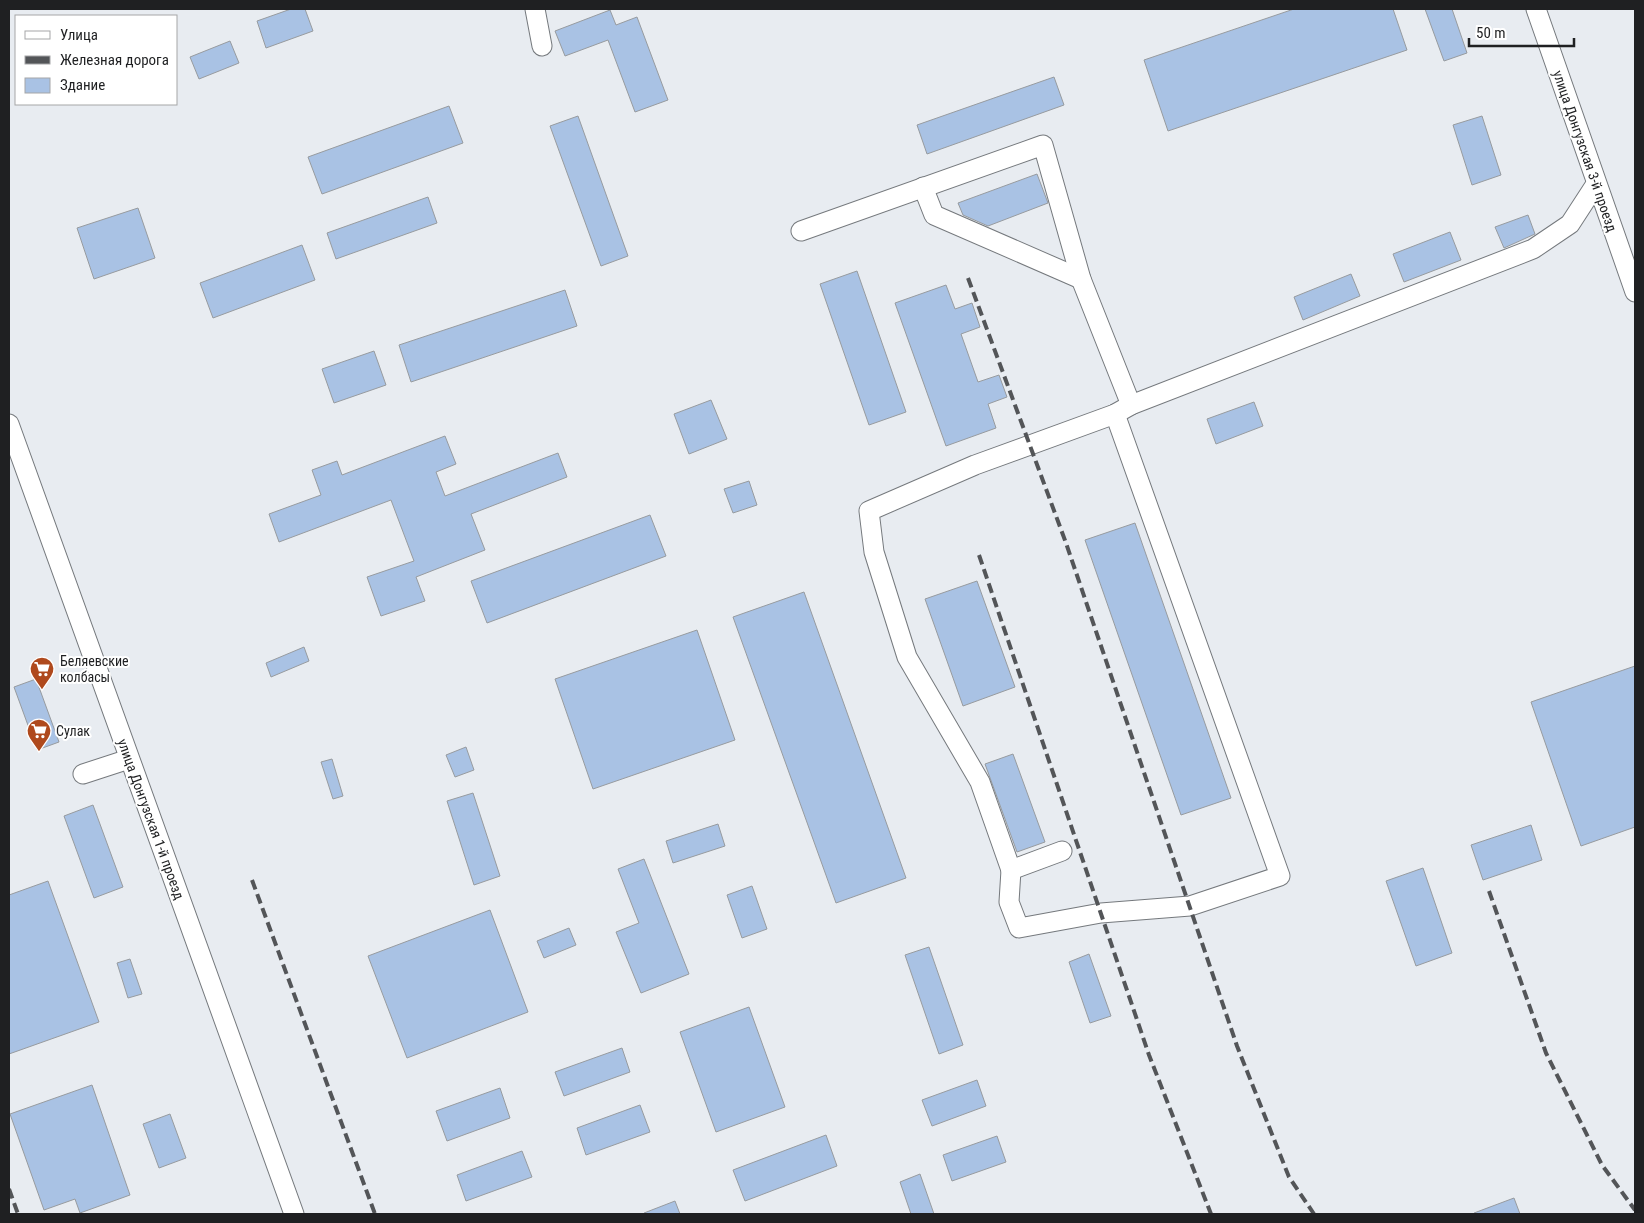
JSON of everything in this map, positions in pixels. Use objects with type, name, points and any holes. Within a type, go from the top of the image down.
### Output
[{"type":"street","points":[[535,9],[542,46]]},
{"type":"street","name":"улица Донгузская 3-й проезд","points":[[1536,9],[1635,292]]},
{"type":"street","points":[[800,231],[1043,145],[1081,278],[1123,409],[1280,876],[1190,906],[1101,913],[1019,928],[1009,902],[1011,870],[980,782],[907,657],[874,552],[869,511],[974,465],[1123,409],[1533,249],[1570,224],[1596,184]]},
{"type":"street","points":[[923,187],[934,215],[1081,278]]},
{"type":"street","name":"улица Донгузская 1-й проезд","points":[[9,424],[294,1214]]},
{"type":"street","points":[[83,774],[129,759]]},
{"type":"street","points":[[1011,870],[1062,851]]},
{"type":"building","points":[[291,9],[305,9],[313,31],[266,48],[257,21]]},
{"type":"building","points":[[1294,9],[1393,9],[1407,50],[1168,131],[1144,60]]},
{"type":"building","points":[[1425,9],[1452,9],[1467,53],[1444,61]]},
{"type":"building","points":[[610,10],[616,25],[637,17],[668,100],[635,112],[608,40],[565,56],[555,31]]},
{"type":"building","points":[[230,41],[239,63],[199,79],[190,57]]},
{"type":"building","points":[[1054,77],[1064,105],[927,154],[917,125]]},
{"type":"building","points":[[449,106],[463,143],[322,194],[308,157]]},
{"type":"building","points":[[578,116],[628,256],[601,266],[550,126]]},
{"type":"building","points":[[1482,116],[1501,175],[1472,185],[1453,125]]},
{"type":"building","points":[[1037,174],[1048,203],[988,226],[963,215],[958,203]]},
{"type":"building","points":[[428,197],[437,223],[336,259],[327,233]]},
{"type":"building","points":[[138,208],[155,258],[94,279],[77,228]]},
{"type":"building","points":[[1528,215],[1535,234],[1504,248],[1495,227]]},
{"type":"building","points":[[1450,232],[1461,260],[1404,282],[1393,254]]},
{"type":"building","points":[[302,245],[315,280],[213,318],[200,283]]},
{"type":"building","points":[[857,271],[906,412],[869,425],[820,284]]},
{"type":"building","points":[[1351,274],[1360,296],[1303,320],[1294,297]]},
{"type":"building","points":[[946,285],[955,309],[972,303],[980,327],[961,334],[978,382],[999,375],[1007,397],[988,404],[996,428],[946,446],[895,303]]},
{"type":"building","points":[[565,290],[577,326],[411,382],[399,345]]},
{"type":"building","points":[[374,351],[386,385],[334,403],[322,369]]},
{"type":"building","points":[[711,400],[727,439],[689,454],[674,414]]},
{"type":"building","points":[[1254,402],[1263,426],[1216,444],[1207,419]]},
{"type":"building","points":[[445,436],[456,464],[436,472],[445,496],[558,453],[567,477],[471,514],[485,550],[416,577],[425,601],[381,616],[367,577],[414,561],[391,500],[279,542],[269,514],[321,495],[312,470],[337,461],[342,475]]},
{"type":"building","points":[[749,481],[757,505],[733,513],[724,489]]},
{"type":"building","points":[[650,515],[666,556],[487,623],[471,581]]},
{"type":"building","points":[[1135,523],[1231,798],[1181,815],[1085,540]]},
{"type":"building","points":[[977,581],[1015,687],[963,706],[925,599]]},
{"type":"building","points":[[804,592],[906,878],[836,903],[733,617]]},
{"type":"building","points":[[697,630],[735,740],[593,789],[555,679]]},
{"type":"building","points":[[304,647],[309,661],[271,677],[266,663]]},
{"type":"building","points":[[1635,666],[1635,827],[1581,846],[1531,702]]},
{"type":"building","points":[[36,679],[59,742],[37,750],[14,687]]},
{"type":"building","points":[[466,747],[474,770],[455,777],[446,755]]},
{"type":"building","points":[[1013,754],[1045,842],[1017,852],[985,764]]},
{"type":"building","points":[[332,759],[343,796],[333,799],[321,762]]},
{"type":"building","points":[[473,793],[500,876],[474,885],[447,801]]},
{"type":"building","points":[[93,805],[123,887],[94,898],[64,816]]},
{"type":"building","points":[[718,824],[725,846],[673,863],[666,841]]},
{"type":"building","points":[[1531,825],[1542,860],[1483,880],[1471,845]]},
{"type":"building","points":[[644,859],[689,974],[641,993],[616,932],[639,923],[618,869]]},
{"type":"building","points":[[1423,868],[1452,953],[1416,966],[1386,881]]},
{"type":"building","points":[[48,881],[99,1022],[9,1054],[9,895]]},
{"type":"building","points":[[752,886],[767,929],[742,938],[727,895]]},
{"type":"building","points":[[490,910],[528,1012],[407,1058],[368,956]]},
{"type":"building","points":[[569,928],[576,945],[544,958],[537,941]]},
{"type":"building","points":[[929,947],[963,1045],[939,1054],[905,955]]},
{"type":"building","points":[[1089,954],[1111,1016],[1090,1023],[1069,962]]},
{"type":"building","points":[[130,959],[142,994],[128,998],[117,963]]},
{"type":"building","points":[[749,1007],[785,1107],[716,1132],[680,1032]]},
{"type":"building","points":[[622,1048],[630,1072],[564,1096],[555,1072]]},
{"type":"building","points":[[977,1080],[986,1106],[932,1126],[922,1100]]},
{"type":"building","points":[[92,1085],[130,1195],[80,1213],[75,1199],[44,1210],[10,1114]]},
{"type":"building","points":[[500,1088],[510,1118],[447,1141],[436,1111]]},
{"type":"building","points":[[640,1105],[650,1132],[586,1155],[577,1128]]},
{"type":"building","points":[[170,1114],[186,1158],[159,1168],[143,1124]]},
{"type":"building","points":[[826,1135],[837,1166],[745,1201],[733,1170]]},
{"type":"building","points":[[997,1136],[1006,1162],[952,1181],[943,1155]]},
{"type":"building","points":[[522,1151],[532,1177],[466,1201],[457,1175]]},
{"type":"building","points":[[920,1174],[934,1214],[911,1214],[900,1182]]},
{"type":"building","points":[[1514,1198],[1520,1214],[1474,1214],[1474,1213]]},
{"type":"building","points":[[675,1201],[680,1214],[644,1214],[644,1213]]},
{"type":"railway","points":[[968,278],[1066,543],[1237,1046],[1289,1177],[1314,1214]]},
{"type":"railway","points":[[979,555],[1149,1055],[1211,1214]]},
{"type":"railway","points":[[252,880],[375,1214]]},
{"type":"railway","points":[[1489,891],[1546,1053],[1602,1165],[1635,1210]]},
{"type":"railway","points":[[9,1189],[18,1214]]},
{"type":"place","name":"Беляевские колбасы","points":[[42,690]]},
{"type":"place","name":"Сулак","points":[[39,752]]}]
